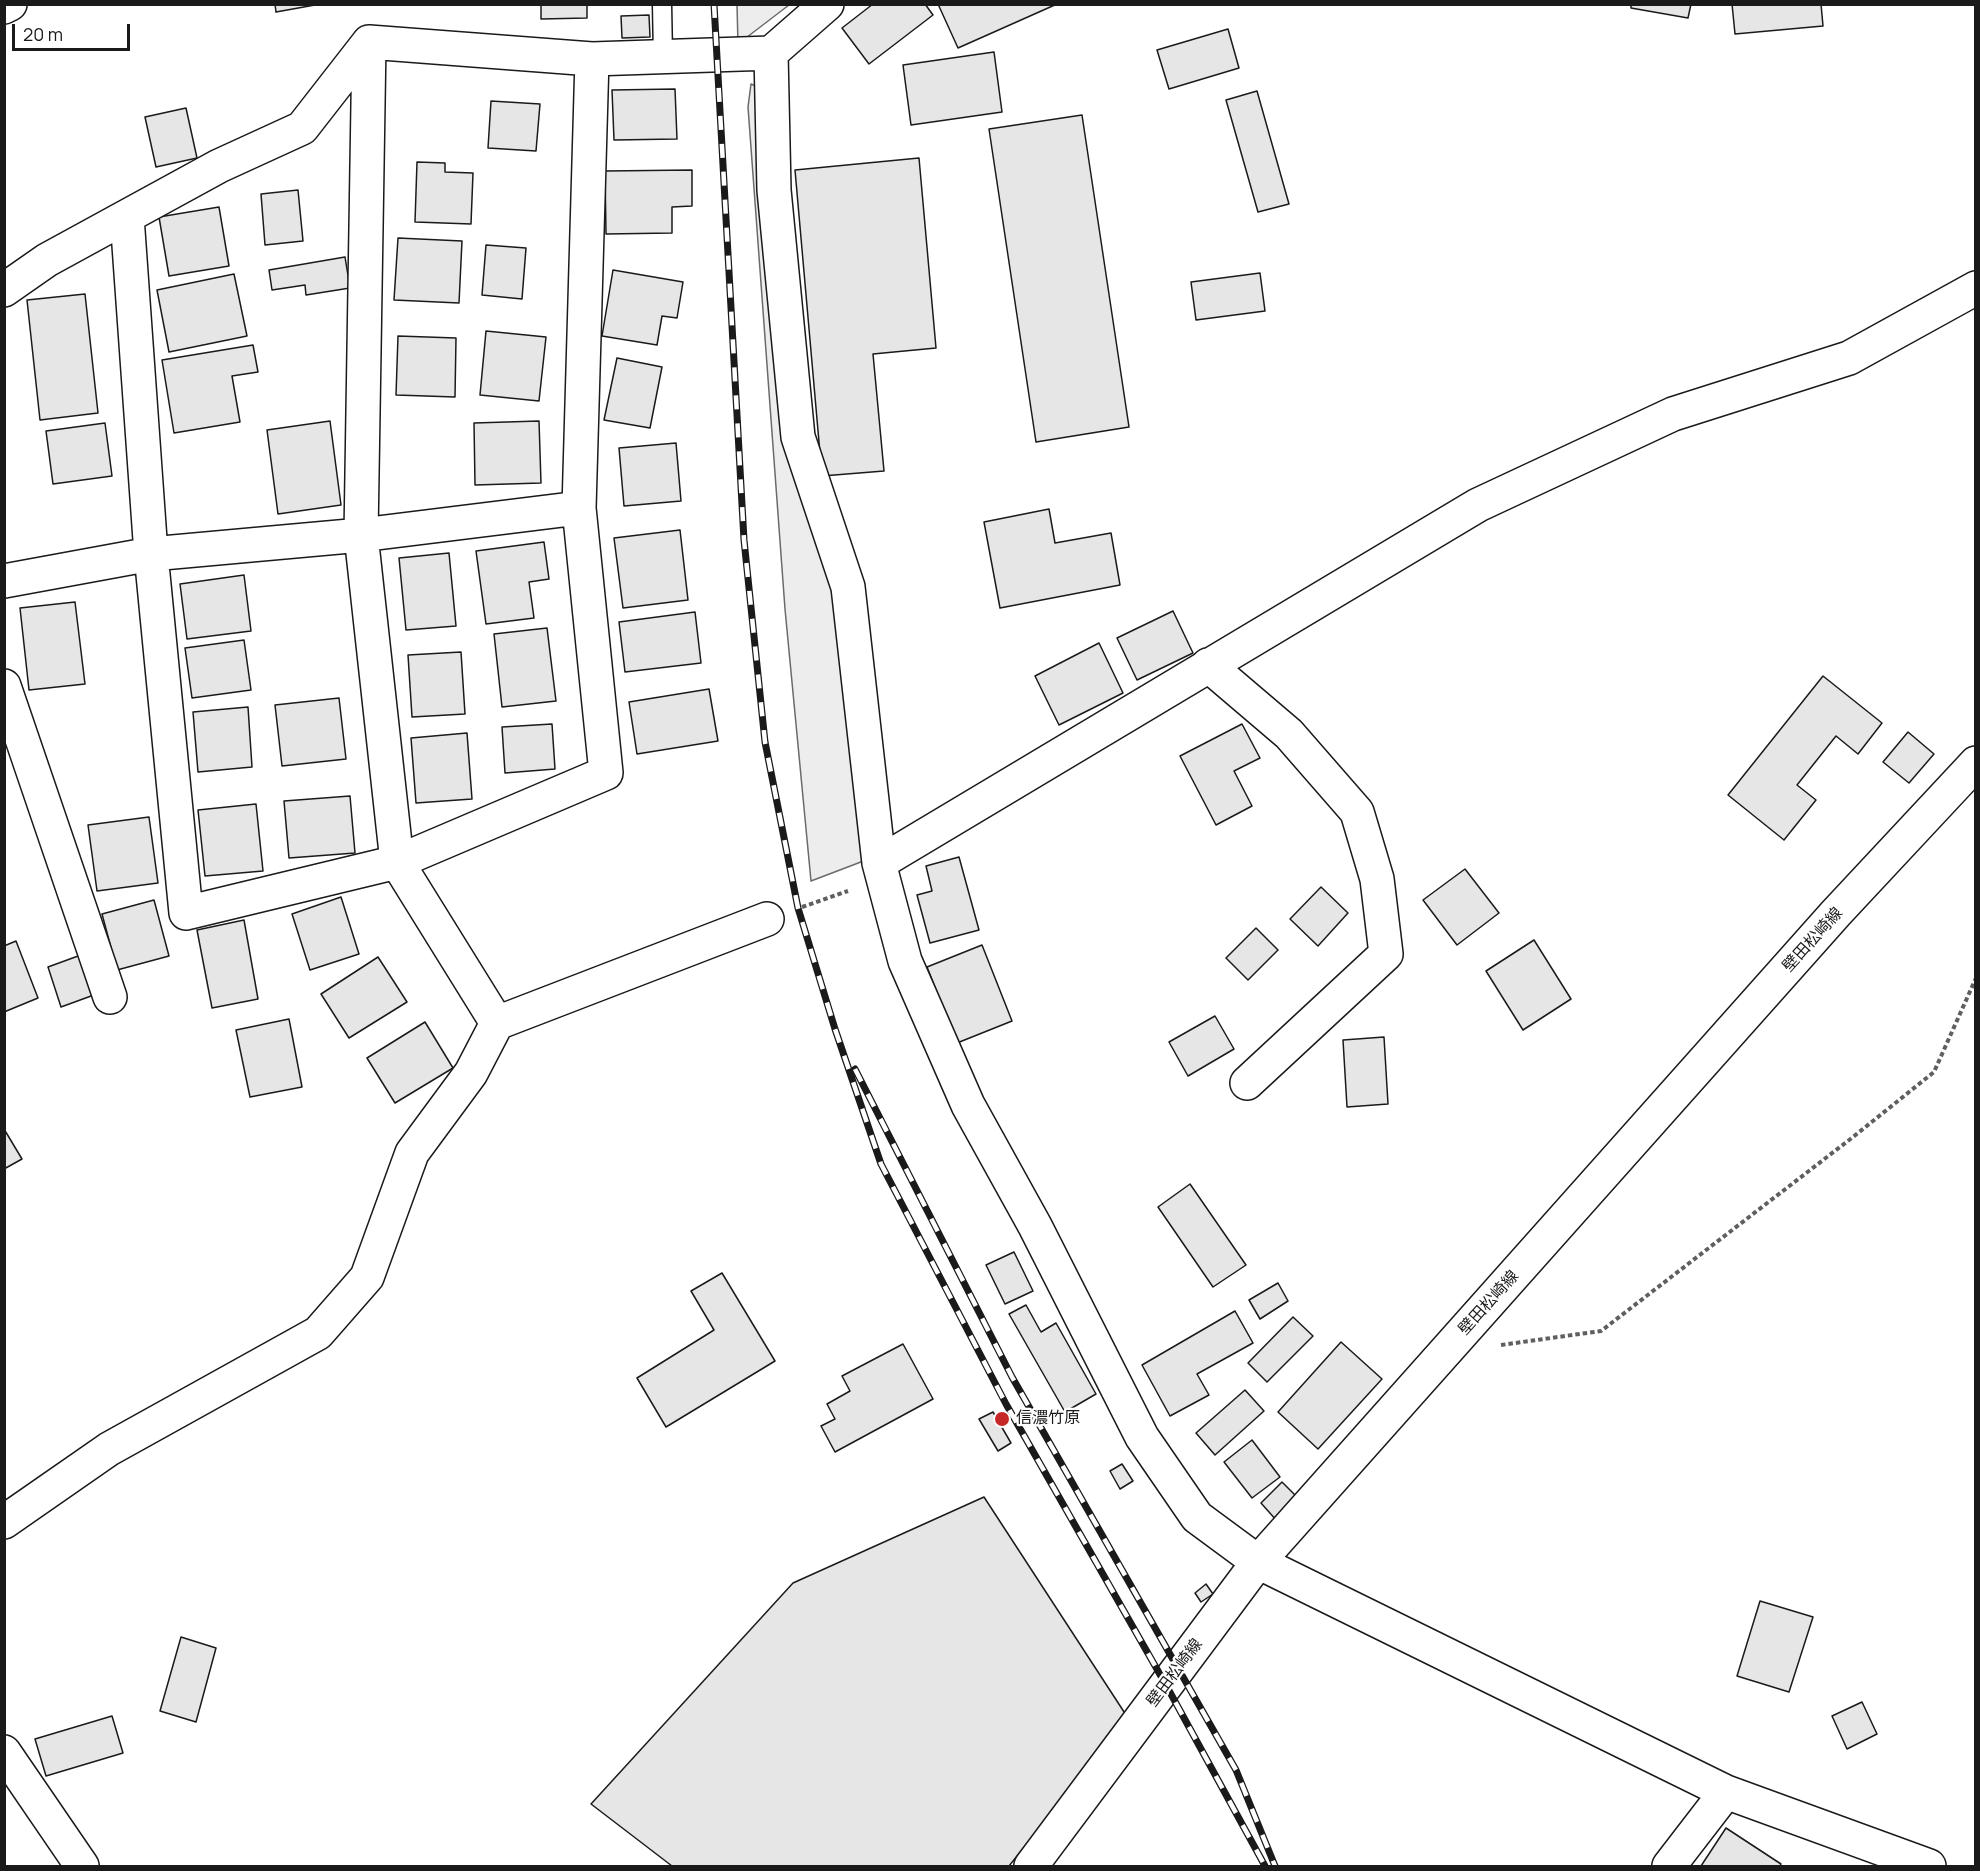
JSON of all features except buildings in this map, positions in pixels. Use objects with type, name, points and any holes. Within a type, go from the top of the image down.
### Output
[{"type":"street","points":[[4,7],[10,4]]},
{"type":"street","points":[[369,42],[592,59],[771,53],[827,4]]},
{"type":"street","points":[[4,290],[47,260],[219,166],[302,128],[369,42]]},
{"type":"street","points":[[369,42],[362,535],[396,862],[498,1023]]},
{"type":"street","points":[[771,53],[774,190],[798,437],[848,587],[881,871],[905,961],[968,1105],[1035,1226],[1142,1437],[1197,1517],[1258,1562],[1726,1792],[1929,1866]]},
{"type":"street","points":[[127,217],[152,554],[186,913],[396,862],[606,774],[579,508],[592,59]]},
{"type":"street","points":[[881,871],[1208,665],[1478,505],[1673,414],[1849,358],[1976,288]]},
{"type":"street","points":[[4,581],[152,554],[362,535],[579,508]]},
{"type":"street","points":[[1208,665],[1289,734],[1357,812],[1377,879],[1386,954],[1247,1083]]},
{"type":"street","points":[[4,686],[110,997]]},
{"type":"street","name":"壁田松崎線","points":[[1031,1866],[1258,1562],[1836,913],[1976,763]]},
{"type":"street","points":[[4,1522],[109,1449],[318,1333],[367,1277],[412,1153],[471,1072],[498,1023],[767,919]]},
{"type":"street","points":[[4,1752],[82,1866]]},
{"type":"street","points":[[1669,1866],[1726,1792]]},
{"type":"lane","points":[[662,4],[663,57]]},
{"type":"path","points":[[767,919],[881,871]]},
{"type":"path","points":[[1500,1345],[1601,1331],[1853,1137],[1934,1072],[1976,978]]},
{"type":"shaded area","points":[[737,5],[789,5],[738,44]]},
{"type":"shaded area","points":[[751,84],[760,88],[773,217],[840,589],[874,857],[811,881],[785,609],[748,107]]},
{"type":"railway","points":[[714,4],[744,540],[765,742],[798,908],[835,1029],[881,1164],[1006,1404],[1166,1685],[1265,1866]]},
{"type":"railway","points":[[855,1069],[1012,1377],[1236,1770],[1275,1866]]},
{"type":"place","name":"信濃竹原","points":[[1002,1419]]}]
